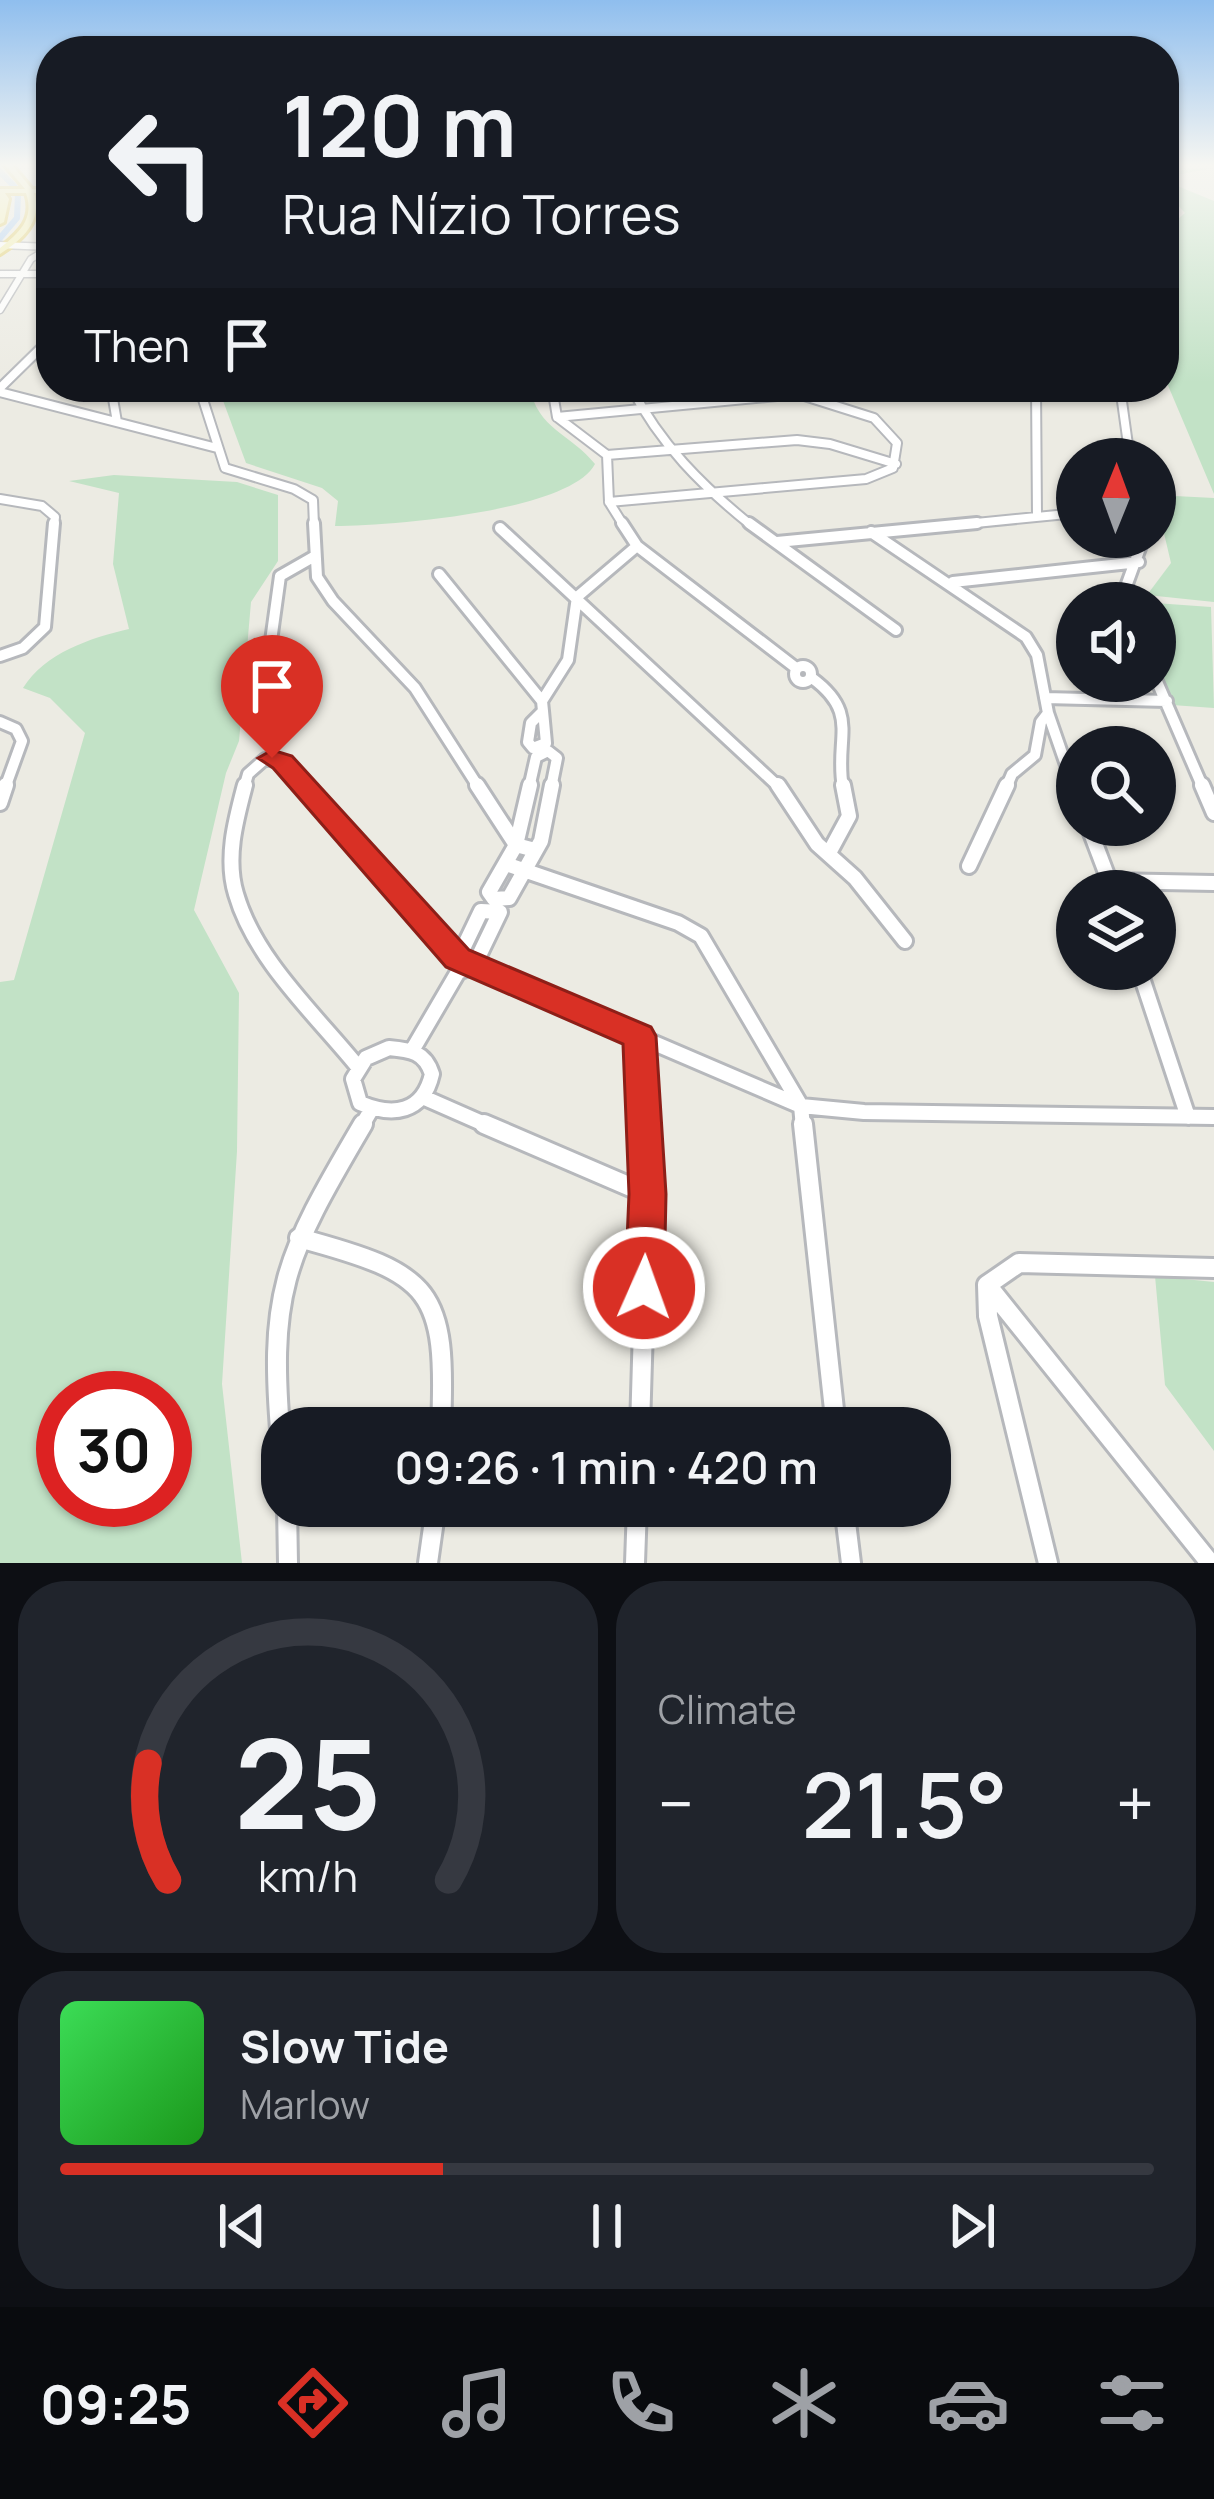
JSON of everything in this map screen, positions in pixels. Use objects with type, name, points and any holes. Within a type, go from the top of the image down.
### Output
[{"type":"street","points":[[3,247],[36,247]]},
{"type":"street","points":[[0,310],[36,256]]},
{"type":"street","points":[[0,274],[36,274]]},
{"type":"street","points":[[36,353],[0,390],[36,400]]},
{"type":"street","points":[[44,402],[218,448]]},
{"type":"street","points":[[114,402],[117,422]]},
{"type":"street","points":[[204,402],[225,468],[310,497],[316,508],[317,577],[333,601],[415,688],[516,845],[535,850]]},
{"type":"street","points":[[554,402],[557,417],[607,454],[797,440],[830,444],[896,464]]},
{"type":"street","points":[[636,402],[712,492],[896,630]]},
{"type":"street","points":[[557,417],[725,402]]},
{"type":"street","points":[[831,402],[884,424],[897,443],[896,464]]},
{"type":"street","points":[[1036,402],[1037,516]]},
{"type":"street","points":[[1122,402],[1127,438]]},
{"type":"street","points":[[607,454],[609,502],[637,546],[796,668],[794,678],[810,679],[832,691],[846,716],[840,767],[851,808],[847,830],[829,853]]},
{"type":"street","points":[[609,502],[866,478],[896,464]]},
{"type":"street","points":[[0,500],[42,506],[55,517],[45,627],[23,648],[0,656]]},
{"type":"street","points":[[777,542],[1056,515]]},
{"type":"street","points":[[500,528],[771,775],[817,844],[905,940]]},
{"type":"street","points":[[872,532],[952,582],[1026,637],[1037,655],[1056,736]]},
{"type":"street","points":[[439,574],[543,706],[568,661],[578,597],[637,546]]},
{"type":"street","points":[[271,641],[280,576],[315,556]]},
{"type":"street","points":[[1129,582],[1139,558]]},
{"type":"street","points":[[952,582],[1138,562]]},
{"type":"street","points":[[795,688],[810,679]]},
{"type":"street","points":[[1045,698],[1056,698]]},
{"type":"street","points":[[1167,702],[1214,812]]},
{"type":"street","points":[[969,866],[1012,774],[1035,755],[1041,722],[1048,713]]},
{"type":"street","points":[[0,722],[16,729],[22,741],[0,803]]},
{"type":"street","points":[[548,751],[556,758],[535,850],[509,898],[494,899],[489,892],[516,845],[536,757],[548,751]]},
{"type":"street","points":[[358,1067],[388,1048],[413,1049],[424,1055],[434,1075],[425,1097],[400,1112],[371,1110],[354,1092],[358,1067],[264,952],[235,893],[232,836],[248,774],[265,760],[283,762],[458,965],[474,966],[801,1106],[864,1112],[1214,1118]]},
{"type":"street","points":[[506,864],[678,923],[701,936],[801,1106],[834,1407]]},
{"type":"street","points":[[1176,884],[1214,883]]},
{"type":"street","points":[[413,1049],[481,911],[494,908],[499,917],[474,966]]},
{"type":"street","points":[[1146,990],[1188,1117]]},
{"type":"street","points":[[639,1036],[647,1194],[641,1407]]},
{"type":"street","points":[[425,1097],[647,1194]]},
{"type":"street","points":[[278,1407],[274,1361],[282,1285],[299,1238],[371,1110]]},
{"type":"street","points":[[299,1238],[383,1264],[410,1276],[426,1293],[441,1319],[441,1407]]},
{"type":"street","points":[[987,1285],[1019,1263],[1214,1268]]},
{"type":"street","points":[[987,1285],[988,1316],[1048,1563]]},
{"type":"street","points":[[987,1285],[1210,1563]]},
{"type":"street","points":[[288,1527],[289,1563]]},
{"type":"street","points":[[428,1563],[433,1527]]},
{"type":"street","points":[[635,1563],[636,1527]]},
{"type":"street","points":[[846,1527],[850,1563]]},
{"type":"green space","points":[[1179,237],[1214,237],[1214,494],[1175,402],[1179,402]]},
{"type":"green space","points":[[224,402],[534,402],[547,422],[595,464],[579,480],[516,505],[434,519],[335,526],[338,501],[322,488],[246,463]]},
{"type":"green space","points":[[114,475],[237,482],[278,495],[278,561],[251,602],[239,741],[226,773],[194,910],[239,993],[237,1151],[222,1384],[242,1563],[0,1563],[0,982],[14,980],[85,733],[50,698],[23,688],[56,656],[129,629],[113,564],[119,493],[69,481]]},
{"type":"green space","points":[[1176,496],[1214,498],[1214,602],[1176,598],[1176,582],[1157,582],[1170,558],[1176,558]]},
{"type":"green space","points":[[1176,604],[1211,607],[1214,708],[1172,705],[1176,702]]},
{"type":"green space","points":[[1155,1276],[1214,1282],[1214,1451],[1165,1385]]},
{"type":"route","points":[[272,758],[283,762],[458,958],[639,1036],[647,1194],[644,1288]]}]
